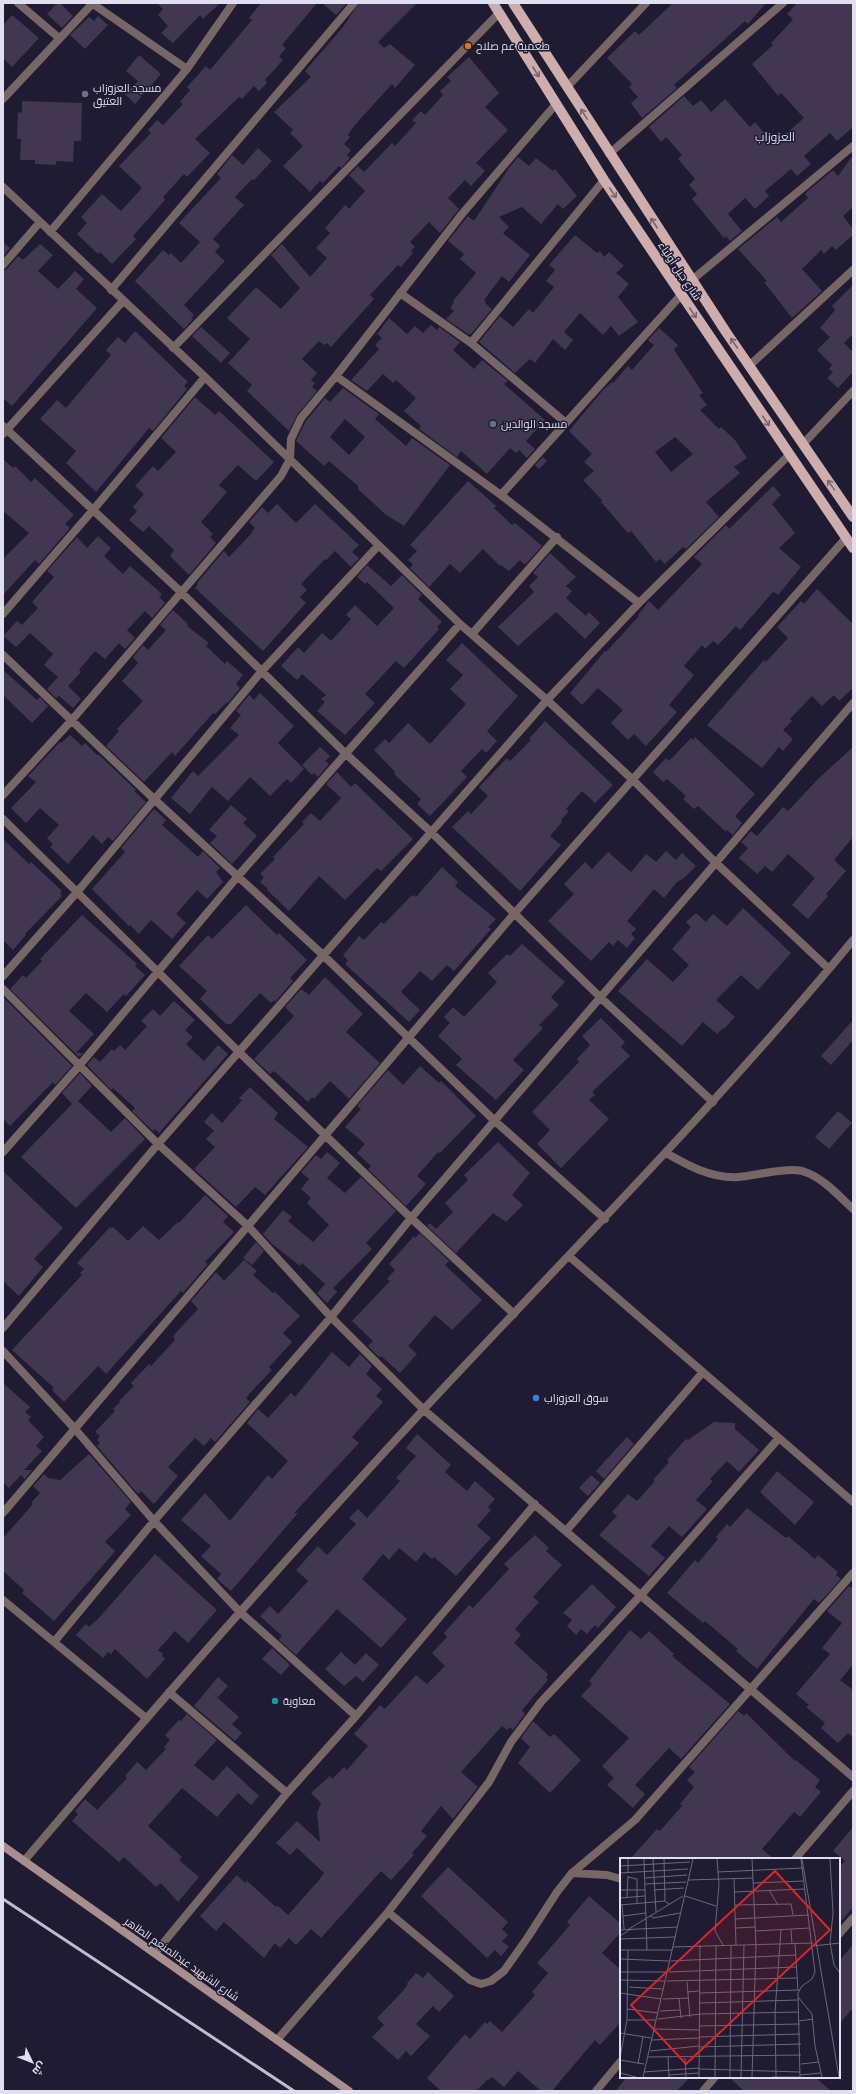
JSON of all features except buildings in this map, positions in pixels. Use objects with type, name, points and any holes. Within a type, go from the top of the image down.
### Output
[{"type":"main road","name":"شارع جبل أولياء","points":[[493,3],[604,180],[681,296],[853,548]]},
{"type":"main road","name":"شارع جبل أولياء","points":[[512,3],[609,154],[749,366],[853,517]]},
{"type":"street","points":[[18,3],[59,38]]},
{"type":"street","points":[[3,99],[93,3],[186,69]]},
{"type":"street","points":[[50,232],[186,69],[233,3]]},
{"type":"street","points":[[111,290],[354,3]]},
{"type":"street","points":[[567,87],[646,3]]},
{"type":"street","points":[[609,154],[784,3]]},
{"type":"street","points":[[173,348],[499,13]]},
{"type":"street","points":[[3,795],[71,721],[281,476],[290,459],[291,439],[301,418],[336,376],[462,214],[556,104]]},
{"type":"street","points":[[692,280],[853,146]]},
{"type":"street","points":[[471,343],[604,180]]},
{"type":"street","points":[[3,187],[205,377],[460,624],[547,700],[633,780],[715,862],[829,969]]},
{"type":"street","points":[[3,265],[40,222]]},
{"type":"street","points":[[749,366],[853,270]]},
{"type":"street","points":[[400,293],[471,343],[565,422]]},
{"type":"street","points":[[501,494],[681,296]]},
{"type":"street","points":[[123,301],[4,430],[182,593],[346,754],[432,833],[601,998],[713,1102]]},
{"type":"street","points":[[336,376],[501,494],[557,536],[639,603]]},
{"type":"street","points":[[3,614],[205,377]]},
{"type":"street","points":[[803,444],[853,391]]},
{"type":"street","points":[[3,1328],[158,1144],[547,700],[639,603],[789,455]]},
{"type":"street","points":[[472,634],[557,536]]},
{"type":"street","points":[[3,1513],[514,914],[846,538]]},
{"type":"street","points":[[3,976],[78,891],[261,672],[378,546]]},
{"type":"street","points":[[3,1152],[79,1066],[238,876],[460,624]]},
{"type":"street","points":[[3,655],[154,799],[323,955],[496,1122],[605,1218]]},
{"type":"street","points":[[54,1642],[154,1521],[331,1317],[412,1218],[496,1122],[715,862],[853,703]]},
{"type":"street","points":[[3,819],[78,891],[240,1052],[514,1314]]},
{"type":"street","points":[[24,1861],[239,1611],[424,1410],[570,1257],[713,1102],[853,940]]},
{"type":"street","points":[[3,989],[158,1144],[248,1226],[331,1317],[424,1410],[853,1776]]},
{"type":"street","points":[[666,1153],[689,1166],[710,1174],[723,1176],[736,1177],[775,1171],[804,1171],[830,1188],[853,1209]]},
{"type":"street","points":[[570,1257],[853,1502]]},
{"type":"street","points":[[3,1351],[75,1429],[154,1521],[239,1611],[356,1716]]},
{"type":"street","points":[[566,1531],[703,1372]]},
{"type":"street","points":[[277,2040],[388,1912],[489,1782],[511,1742],[541,1702],[641,1595],[779,1438]]},
{"type":"street","points":[[155,1954],[288,1793],[356,1716],[535,1504]]},
{"type":"street","points":[[388,1912],[470,1980],[481,1984],[491,1981],[504,1970],[528,1937],[557,1892],[572,1873],[635,1820],[853,1573]]},
{"type":"street","points":[[3,1600],[146,1718]]},
{"type":"street","points":[[169,1692],[288,1793]]},
{"type":"street","points":[[796,1858],[853,1791]]},
{"type":"street","name":"شارع الشهيد عبدالمنعم الطاهر","points":[[3,1846],[349,2091]]},
{"type":"street","points":[[572,1873],[607,1875],[620,1879]]},
{"type":"street","points":[[840,1933],[853,1918]]},
{"type":"street","points":[[596,2091],[620,2062]]},
{"type":"street","points":[[703,2091],[714,2078]]},
{"type":"railway","points":[[3,1899],[294,2091]]},
{"type":"place","name":"طعمية عم صلاح","points":[[468,46]]},
{"type":"place","name":"مسجد العزوزاب العتيق","points":[[85,94]]},
{"type":"place","name":"مسجد الوالدين","points":[[493,424]]},
{"type":"place","name":"سوق العزوزاب","points":[[536,1398]]},
{"type":"place","name":"معاوية","points":[[275,1701]]},
{"type":"district","name":"العزوزاب","points":[[775,137]]}]
